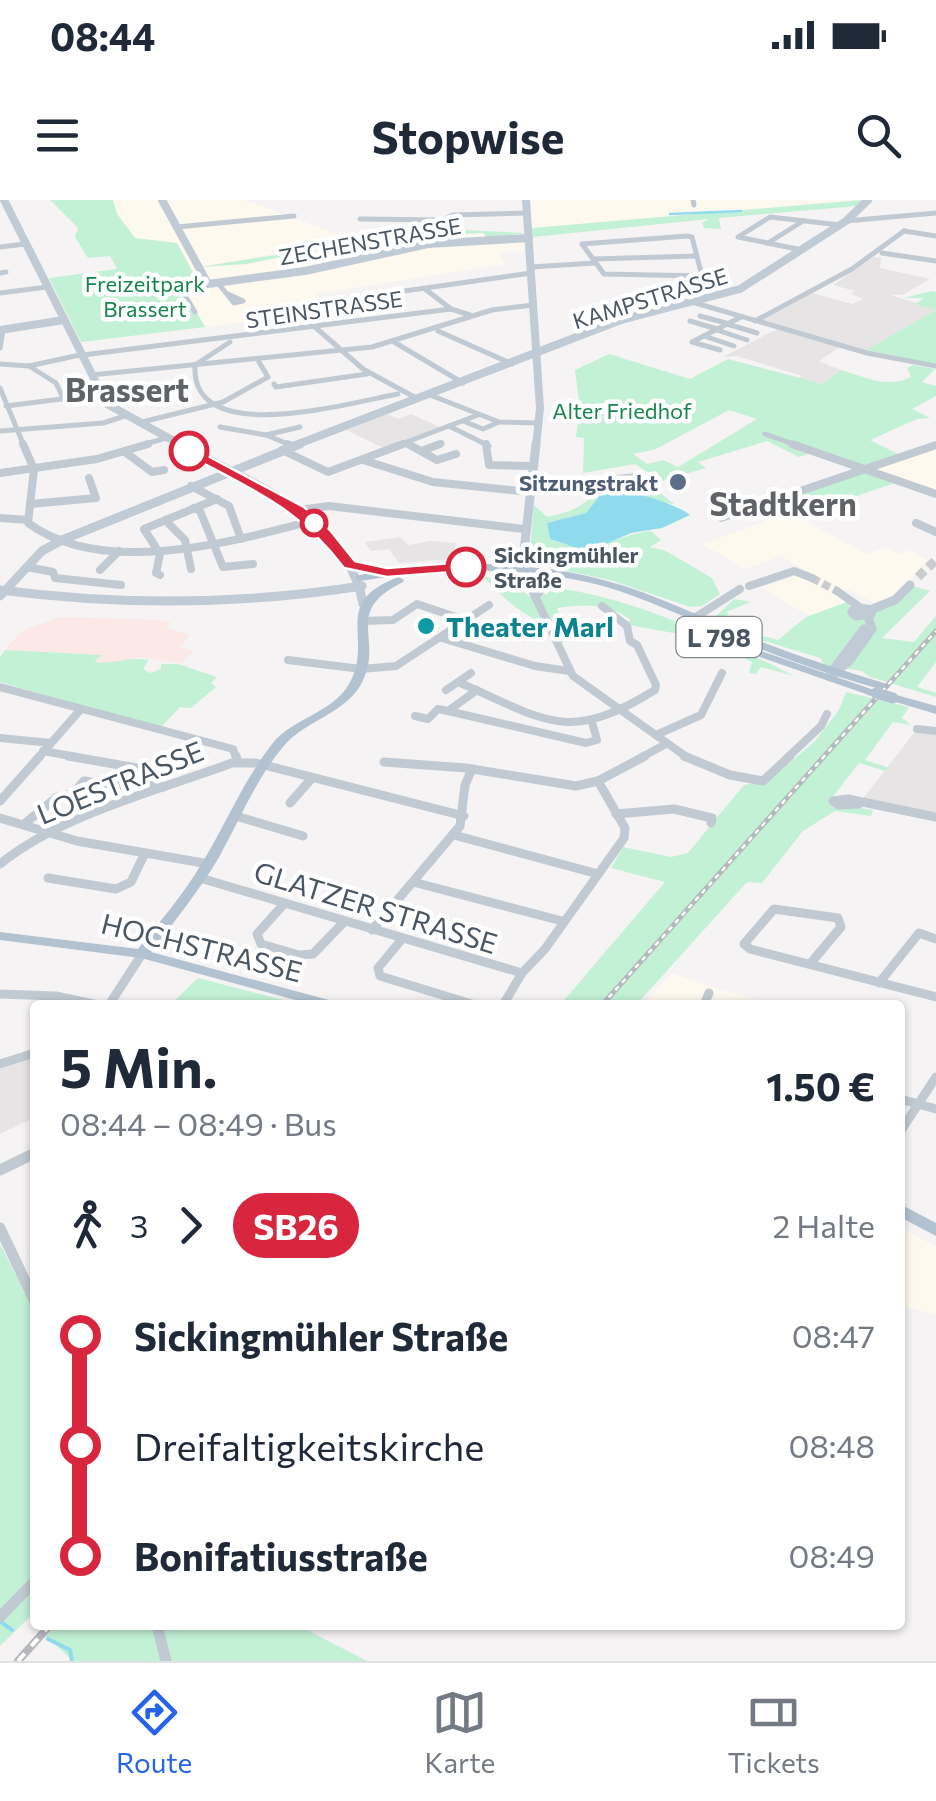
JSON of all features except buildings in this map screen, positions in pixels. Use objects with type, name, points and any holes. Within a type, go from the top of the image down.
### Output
[{"type":"main road","name":"L 798","points":[[350,565],[397,576],[524,573],[603,583],[695,621],[765,657],[836,674]]},
{"type":"main road","name":"L 798","points":[[524,573],[613,592],[836,674]]},
{"type":"main road","name":"L 798","points":[[362,591],[377,589],[397,576]]},
{"type":"main road","name":"L 798","points":[[362,591],[397,576]]},
{"type":"main road","points":[[142,954],[200,878],[284,737],[348,694],[361,669],[362,591]]},
{"type":"main road","points":[[836,674],[863,680],[880,690]]},
{"type":"main road","points":[[836,674],[880,690],[936,701]]},
{"type":"main road","points":[[896,694],[936,710]]},
{"type":"main road","name":"HOCHSTRASSE","points":[[0,936],[142,954],[312,1000]]},
{"type":"main road","points":[[905,1213],[936,1230]]},
{"type":"street","points":[[162,200],[208,284],[182,290],[195,312]]},
{"type":"street","points":[[526,200],[539,424],[524,529],[524,573],[570,671],[666,744],[706,767],[750,782],[763,781],[820,726],[827,714]]},
{"type":"street","name":"KAMPSTRASSE","points":[[537,355],[607,325],[740,289],[843,223],[868,200]]},
{"type":"street","points":[[2,592],[102,603],[196,604],[362,591],[350,565],[299,510],[107,404],[3,204]]},
{"type":"street","points":[[802,250],[738,237],[770,217],[843,223],[936,213]]},
{"type":"street","points":[[360,219],[442,220],[454,214],[526,214]]},
{"type":"street","name":"ZECHENSTRASSE","points":[[176,227],[294,216]]},
{"type":"street","points":[[755,320],[882,253],[904,232],[906,226],[901,216]]},
{"type":"street","points":[[768,243],[804,221]]},
{"type":"street","points":[[904,232],[936,236]]},
{"type":"street","points":[[690,236],[697,256],[702,276],[604,274],[582,243],[690,236]]},
{"type":"street","name":"ZECHENSTRASSE","points":[[208,284],[305,272],[428,244],[529,238]]},
{"type":"street","points":[[0,247],[25,244]]},
{"type":"street","points":[[882,253],[936,261]]},
{"type":"street","points":[[377,297],[594,261],[697,256]]},
{"type":"street","points":[[218,283],[228,294]]},
{"type":"street","points":[[0,293],[47,286]]},
{"type":"street","points":[[425,289],[451,309],[470,315],[533,305]]},
{"type":"street","points":[[692,302],[869,353],[936,366]]},
{"type":"street","name":"STEINSTRASSE","points":[[81,356],[451,309]]},
{"type":"street","points":[[91,374],[198,364],[261,365],[394,342],[474,318],[470,315]]},
{"type":"street","points":[[700,316],[757,333]]},
{"type":"street","points":[[720,350],[692,342],[741,316]]},
{"type":"street","points":[[0,348],[1,330],[64,320]]},
{"type":"street","points":[[690,321],[748,340]]},
{"type":"street","points":[[315,327],[367,374],[398,394],[418,399]]},
{"type":"street","points":[[438,331],[512,364]]},
{"type":"street","points":[[704,336],[734,346]]},
{"type":"street","points":[[236,339],[198,364],[194,385],[213,406],[231,413],[398,394]]},
{"type":"street","points":[[394,342],[463,383]]},
{"type":"street","points":[[2,592],[42,551],[64,540],[228,471],[537,355]]},
{"type":"street","points":[[0,364],[28,366],[81,356]]},
{"type":"street","points":[[261,365],[276,387],[367,374]]},
{"type":"street","points":[[28,366],[56,382],[63,398]]},
{"type":"street","points":[[138,423],[213,406],[271,382]]},
{"type":"street","points":[[0,388],[34,469],[28,520],[32,527],[64,540],[118,551],[160,554],[190,552],[312,520]]},
{"type":"street","points":[[6,406],[101,394]]},
{"type":"street","points":[[430,395],[499,422],[539,424]]},
{"type":"street","points":[[282,450],[328,472],[478,415]]},
{"type":"street","points":[[0,431],[102,424],[125,416]]},
{"type":"street","points":[[463,421],[483,429],[499,422]]},
{"type":"street","points":[[449,426],[489,445],[489,464],[533,466]]},
{"type":"street","points":[[220,427],[266,434],[293,446]]},
{"type":"street","points":[[266,434],[300,427]]},
{"type":"street","points":[[765,434],[936,494]]},
{"type":"street","points":[[0,474],[125,452],[166,438]]},
{"type":"street","points":[[407,443],[424,450]]},
{"type":"street","points":[[442,443],[419,452],[440,460],[456,454]]},
{"type":"street","points":[[721,518],[936,445]]},
{"type":"street","points":[[125,452],[152,472],[164,470]]},
{"type":"street","points":[[363,460],[434,482],[530,489],[639,478]]},
{"type":"street","points":[[30,504],[96,498],[90,478]]},
{"type":"street","points":[[191,486],[229,506],[240,539]]},
{"type":"street","points":[[160,575],[156,573],[160,554],[144,529],[216,499]]},
{"type":"street","points":[[299,510],[342,507],[524,529]]},
{"type":"street","points":[[194,508],[200,511],[222,567],[253,564]]},
{"type":"street","points":[[0,518],[28,520]]},
{"type":"street","points":[[165,520],[176,526],[190,552],[190,568]]},
{"type":"street","points":[[916,524],[936,532]]},
{"type":"street","points":[[100,570],[118,551]]},
{"type":"street","points":[[27,568],[53,572],[54,578],[121,585]]},
{"type":"street","points":[[695,621],[746,588],[792,574],[809,577]]},
{"type":"street","points":[[863,612],[895,600],[914,581]]},
{"type":"street","points":[[536,597],[540,589],[558,582]]},
{"type":"street","name":"L 798","points":[[196,604],[277,599],[335,590],[362,591]]},
{"type":"street","points":[[836,592],[863,612],[865,628],[836,674]]},
{"type":"street","points":[[364,621],[393,620],[417,604],[456,617]]},
{"type":"street","points":[[288,660],[361,669],[396,666],[490,606]]},
{"type":"street","points":[[458,682],[553,720],[592,722],[622,711],[655,690],[656,685],[637,645],[630,641],[627,626],[602,606]]},
{"type":"street","points":[[442,638],[535,666],[570,671]]},
{"type":"street","points":[[806,662],[845,659]]},
{"type":"street","points":[[845,659],[863,680]]},
{"type":"street","points":[[656,735],[701,715],[722,672]]},
{"type":"street","points":[[446,690],[471,673]]},
{"type":"street","points":[[0,687],[233,749],[238,762]]},
{"type":"street","points":[[448,711],[478,690]]},
{"type":"street","points":[[0,801],[81,709]]},
{"type":"street","points":[[415,716],[428,719],[438,709],[586,743],[597,740],[592,722]]},
{"type":"street","points":[[918,729],[936,731]]},
{"type":"street","points":[[0,738],[51,743]]},
{"type":"street","points":[[384,762],[472,769],[560,786],[598,781],[666,744]]},
{"type":"street","points":[[43,752],[138,768],[149,766]]},
{"type":"street","name":"LOESTRASSE","points":[[0,864],[47,833],[238,762],[264,765],[464,816]]},
{"type":"street","points":[[372,930],[454,835],[464,816],[465,785],[472,769]]},
{"type":"street","points":[[23,826],[57,797],[68,798],[84,780],[118,786],[132,776],[153,780],[164,787]]},
{"type":"street","points":[[290,803],[312,778]]},
{"type":"street","points":[[598,781],[616,814],[674,809],[712,818],[711,823]]},
{"type":"street","points":[[859,804],[936,817]]},
{"type":"street","name":"GLATZER STRASSE","points":[[200,878],[522,974],[545,949],[624,838],[625,828],[616,814]]},
{"type":"street","points":[[236,816],[302,836]]},
{"type":"street","points":[[0,818],[47,833],[209,864]]},
{"type":"street","points":[[454,835],[598,874]]},
{"type":"street","points":[[48,878],[116,889],[131,882],[145,852]]},
{"type":"street","points":[[412,882],[562,921]]},
{"type":"street","points":[[284,904],[258,934],[258,942],[310,955],[344,922]]},
{"type":"street","points":[[810,964],[841,927],[838,918],[774,909],[744,944],[750,949],[936,997]]},
{"type":"street","points":[[880,982],[919,933],[936,939]]},
{"type":"street","points":[[402,939],[378,968],[380,976],[459,1000]]},
{"type":"street","points":[[112,1000],[142,954]]},
{"type":"street","points":[[506,1000],[522,974]]},
{"type":"street","points":[[706,1000],[709,993]]},
{"type":"street","points":[[0,994],[75,1000]]},
{"type":"street","points":[[0,1064],[30,1054]]},
{"type":"street","points":[[905,1124],[936,1077]]},
{"type":"street","points":[[905,1100],[936,1110]]},
{"type":"street","points":[[0,1170],[30,1155]]},
{"type":"street","points":[[0,1228],[30,1289]]},
{"type":"street","points":[[1,1616],[30,1586]]},
{"type":"street","points":[[158,1630],[166,1661]]},
{"type":"shaded area","points":[[113,200],[245,200],[348,238],[200,269],[294,256],[371,238],[483,233],[523,242],[524,251],[498,252],[506,264],[316,294],[331,311],[205,327],[181,289],[191,269],[177,243],[135,238],[117,214]]},
{"type":"shaded area","points":[[530,200],[855,200],[532,228]]},
{"type":"shaded area","points":[[874,257],[881,258],[880,268],[930,279],[902,295],[891,295],[936,310],[866,350],[759,320],[812,293],[852,304],[863,299],[851,294],[855,291],[833,285]]},
{"type":"shaded area","points":[[777,329],[840,347],[819,361],[843,371],[824,384],[797,379],[802,376],[737,356],[723,357]]},
{"type":"shaded area","points":[[388,414],[398,419],[411,414],[440,427],[386,449],[346,430]]},
{"type":"shaded area","points":[[936,448],[936,490],[874,469]]},
{"type":"shaded area","points":[[774,504],[867,554],[887,547],[900,554],[909,550],[928,560],[893,599],[878,605],[850,590],[839,590],[832,594],[847,602],[809,616],[762,588],[798,575],[815,576],[781,556],[746,569],[702,544],[767,521],[752,512]]},
{"type":"shaded area","points":[[401,537],[408,545],[431,541],[456,543],[454,553],[451,559],[399,563],[389,549],[371,551],[365,542]]},
{"type":"shaded area","points":[[60,617],[161,620],[171,623],[165,628],[190,635],[179,647],[194,651],[180,663],[140,657],[117,664],[93,662],[97,655],[5,650],[22,631]]},
{"type":"shaded area","points":[[914,733],[936,734],[936,813],[862,800]]},
{"type":"shaded area","points":[[672,973],[757,1000],[648,1000]]},
{"type":"shaded area","points":[[30,1060],[30,1119],[0,1134],[0,1069]]},
{"type":"shaded area","points":[[905,1229],[936,1247],[936,1315],[905,1306]]},
{"type":"green space","name":"Freizeitpark Brassert","points":[[50,200],[113,200],[117,214],[135,238],[177,243],[201,287],[183,289],[205,327],[81,342],[49,278],[117,269],[110,256],[88,258],[75,237],[78,228]]},
{"type":"green space","points":[[863,200],[857,206],[719,218],[721,229],[704,228],[702,223],[709,219],[533,237],[532,228]]},
{"type":"green space","points":[[463,230],[525,233],[488,239],[483,233],[371,238],[247,264],[199,267],[295,252],[362,235]]},
{"type":"green space","points":[[936,292],[936,310],[915,304],[924,298],[904,298]]},
{"type":"green space","points":[[936,310],[936,364],[866,350]]},
{"type":"green space","name":"Alter Friedhof","points":[[609,354],[690,379],[728,359],[823,384],[841,370],[893,382],[911,377],[907,368],[913,365],[935,369],[922,382],[936,386],[936,396],[912,409],[930,418],[917,419],[870,440],[904,457],[874,469],[814,452],[799,457],[767,441],[698,462],[706,468],[655,483],[645,481],[674,504],[605,489],[586,513],[547,523],[550,539],[581,547],[651,531],[661,540],[650,547],[666,551],[712,578],[720,594],[702,606],[690,607],[610,580],[529,563],[534,505],[547,517],[560,514],[592,497],[581,490],[588,484],[652,475],[635,464],[583,473],[584,438],[576,437],[580,408],[575,370]],"holes":[[[729,410],[757,419],[678,467],[663,460],[647,464],[633,454],[656,449]]]},
{"type":"green space","points":[[865,472],[895,483],[809,512],[800,511],[787,499]]},
{"type":"green space","points":[[484,577],[505,578],[529,596],[547,594],[552,588],[612,599],[707,635],[794,676],[761,667],[756,674],[749,673],[752,662],[707,639],[629,625],[626,622],[631,620],[622,614],[596,606],[557,608],[561,620],[573,626],[568,642],[559,642],[552,626],[515,606]]},
{"type":"green space","points":[[913,586],[930,591],[882,638],[914,642],[936,616],[936,662],[917,687],[936,693],[936,697],[870,677],[862,671],[825,665],[820,658],[755,638],[715,617],[734,599],[751,602],[726,612],[729,614],[725,617],[756,634],[778,640],[806,617],[847,602],[851,608],[875,610]]},
{"type":"green space","points":[[5,650],[102,655],[94,662],[102,663],[149,660],[143,669],[150,673],[161,669],[161,664],[178,664],[217,677],[211,683],[216,687],[191,708],[180,707],[160,728],[0,682],[0,657]]},
{"type":"green space","points":[[846,692],[909,707],[902,718],[911,725],[893,722],[865,760],[889,768],[885,771],[859,763],[828,803],[873,810],[871,816],[835,811],[803,831],[762,883],[747,882],[641,1000],[564,1000],[665,882],[611,868],[623,847],[671,857],[688,853],[744,785],[770,780],[815,741],[839,710]]},
{"type":"green space","points":[[198,978],[284,1000],[175,1000]]},
{"type":"green space","points":[[0,1244],[30,1303],[30,1617],[0,1646]]},
{"type":"green space","points":[[51,1630],[307,1630],[367,1661],[73,1661],[46,1636]]},
{"type":"water","points":[[605,489],[649,497],[690,515],[599,547],[577,548],[550,539],[547,523],[586,513]]},
{"type":"waterway","points":[[670,214],[741,211]]},
{"type":"waterway","points":[[1,1622],[12,1630]]},
{"type":"waterway","points":[[48,1639],[70,1650],[72,1661]]},
{"type":"tunnel","points":[[918,577],[936,560]]},
{"type":"tunnel","points":[[812,578],[837,591]]},
{"type":"railway","points":[[606,1000],[936,631]]},
{"type":"railway","points":[[18,1661],[46,1630]]},
{"type":"bus line","name":"SB26","points":[[189,451],[299,510],[325,533],[350,565],[387,572],[466,567]]},
{"type":"place","name":"Sitzungstrakt","points":[[678,482]]},
{"type":"place","name":"Sickingmühler Straße","points":[[466,567]]},
{"type":"place","name":"Theater Marl","points":[[426,626]]},
{"type":"district","name":"Brassert","points":[[127,389]]},
{"type":"district","name":"Stadtkern","points":[[783,503]]}]
